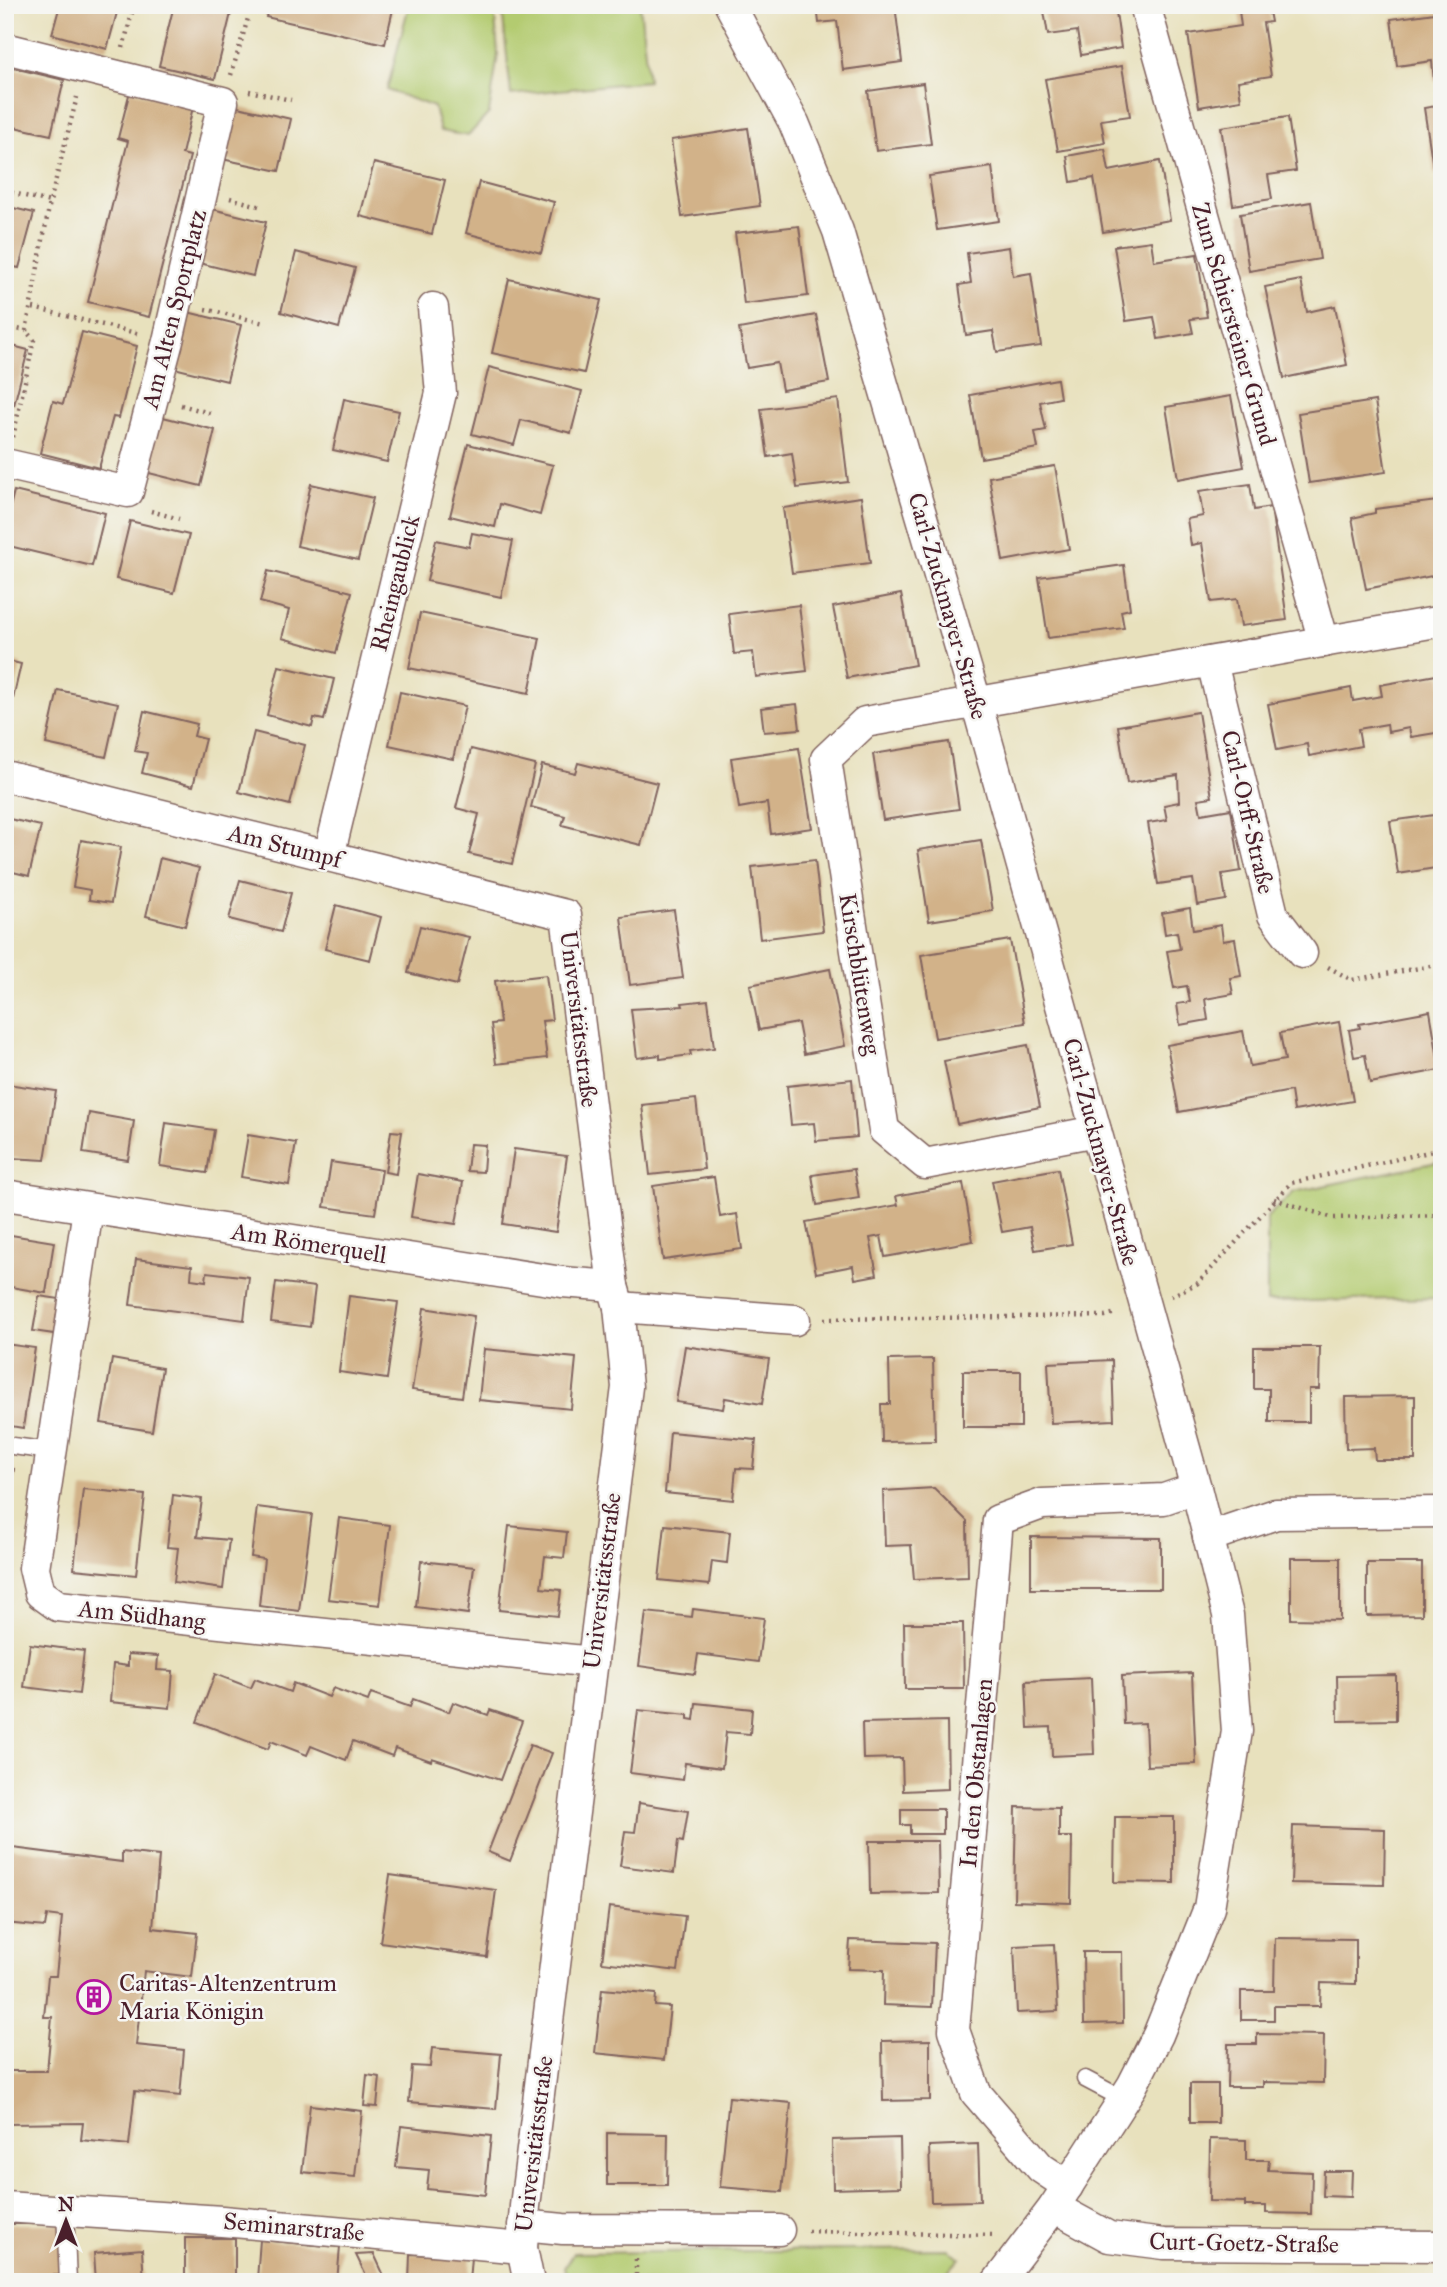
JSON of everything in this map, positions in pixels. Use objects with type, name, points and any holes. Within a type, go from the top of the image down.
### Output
[{"type":"street","name":"Carl-Zuckmayer-Straße","points":[[730,5],[794,123],[838,231],[977,705],[1196,1488],[1228,1615],[1237,1731],[1209,1908],[1158,2035],[1123,2099],[1061,2197],[996,2282]]},
{"type":"street","name":"Zum Schiersteiner Grund","points":[[1145,5],[1324,642]]},
{"type":"street","points":[[5,48],[116,75],[225,94]]},
{"type":"street","name":"Am Alten Sportplatz","points":[[6,465],[128,492],[168,341],[225,94]]},
{"type":"street","name":"Rheingaublick","points":[[329,856],[441,393],[433,308]]},
{"type":"street","points":[[977,705],[1442,621]]},
{"type":"street","name":"Carl-Orff-Straße","points":[[1212,662],[1273,915],[1302,953]]},
{"type":"street","name":"Kirschblütenweg","points":[[977,705],[864,722],[825,759],[884,1130],[925,1164],[1096,1131]]},
{"type":"street","name":"Am Stumpf","points":[[5,776],[566,915]]},
{"type":"street","name":"Universitätsstraße","points":[[529,2282],[522,2237],[626,1387],[566,915]]},
{"type":"street","name":"Am Römerquell","points":[[5,1195],[562,1282],[616,1297],[795,1320]]},
{"type":"street","name":"Am Südhang","points":[[88,1209],[34,1568],[40,1593],[58,1606],[593,1662]]},
{"type":"street","name":"In den Obstanlagen","points":[[1061,2197],[1041,2168],[976,2093],[954,2030],[998,1520],[1042,1504],[1164,1499],[1196,1488]]},
{"type":"street","points":[[1208,1537],[1276,1514],[1442,1512]]},
{"type":"street","name":"Curt-Goetz-Straße","points":[[1061,2197],[1109,2237],[1164,2244],[1442,2246]]},
{"type":"street","name":"Seminarstraße","points":[[5,2207],[522,2237],[563,2229],[779,2230]]},
{"type":"lane","points":[[5,1445],[51,1451]]},
{"type":"lane","points":[[1085,2079],[1123,2099]]},
{"type":"lane","points":[[65,2210],[68,2282]]},
{"type":"path","points":[[116,75],[134,5]]},
{"type":"path","points":[[252,5],[225,94],[291,100]]},
{"type":"path","points":[[26,331],[33,307],[50,202],[85,68]]},
{"type":"path","points":[[5,191],[50,202]]},
{"type":"path","points":[[177,302],[264,323]]},
{"type":"path","points":[[33,307],[168,341]]},
{"type":"path","points":[[5,326],[26,331],[34,340],[6,465]]},
{"type":"path","points":[[1302,953],[1352,980],[1442,964]]},
{"type":"path","points":[[795,1320],[1105,1316],[1143,1305],[1198,1283],[1291,1183],[1442,1149]]},
{"type":"path","points":[[1274,1199],[1333,1218],[1442,1215]]},
{"type":"path","points":[[779,2230],[1008,2235]]},
{"type":"green space","points":[[409,5],[494,5],[498,54],[489,113],[468,136],[440,131],[434,107],[387,90]]},
{"type":"green space","points":[[525,5],[640,5],[648,81],[511,95],[502,8]]},
{"type":"green space","points":[[1442,1161],[1442,1298],[1267,1302],[1267,1217],[1294,1192]]},
{"type":"green space","points":[[949,2249],[960,2258],[939,2282],[568,2282],[564,2268],[573,2253]]},
{"type":"building","points":[[60,5],[119,5],[107,49],[52,34]]},
{"type":"building","points":[[174,5],[233,5],[215,79],[159,66]]},
{"type":"building","points":[[269,5],[394,5],[385,44],[266,17]]},
{"type":"building","points":[[817,5],[895,5],[902,62],[843,70],[837,21],[819,23]]},
{"type":"building","points":[[1043,5],[1115,5],[1121,48],[1081,55],[1077,31],[1048,35]]},
{"type":"building","points":[[1180,5],[1214,5],[1214,7],[1180,12]]},
{"type":"building","points":[[1268,6],[1271,22],[1263,23],[1271,76],[1238,81],[1241,100],[1199,107],[1188,34],[1241,26],[1239,11]]},
{"type":"building","points":[[1442,12],[1442,80],[1434,81],[1432,61],[1397,66],[1391,19]]},
{"type":"building","points":[[5,66],[64,80],[51,135],[5,125]]},
{"type":"building","points":[[1122,66],[1130,116],[1101,120],[1105,143],[1058,151],[1045,79]]},
{"type":"building","points":[[923,83],[931,144],[876,151],[868,91]]},
{"type":"building","points":[[130,91],[193,107],[182,154],[190,156],[149,317],[88,302],[128,141],[118,138]]},
{"type":"building","points":[[229,105],[291,119],[279,171],[217,158]]},
{"type":"building","points":[[1442,105],[1442,173],[1434,174],[1424,108]]},
{"type":"building","points":[[1288,117],[1296,171],[1268,175],[1272,199],[1233,205],[1221,127]]},
{"type":"building","points":[[748,128],[760,206],[682,217],[671,140]]},
{"type":"building","points":[[1105,149],[1109,171],[1160,161],[1170,220],[1103,232],[1094,178],[1071,182],[1067,156]]},
{"type":"building","points":[[374,163],[445,180],[432,234],[360,216]]},
{"type":"building","points":[[992,167],[999,221],[937,230],[929,176]]},
{"type":"building","points":[[479,182],[554,202],[541,253],[466,233]]},
{"type":"building","points":[[1311,202],[1320,259],[1249,271],[1240,214]]},
{"type":"building","points":[[5,206],[34,213],[19,268],[5,265]]},
{"type":"building","points":[[204,207],[266,222],[253,276],[191,261]]},
{"type":"building","points":[[799,226],[808,296],[744,304],[735,233]]},
{"type":"building","points":[[1151,241],[1154,261],[1197,254],[1207,317],[1190,319],[1193,333],[1158,339],[1154,317],[1126,321],[1114,246]]},
{"type":"building","points":[[1009,247],[1013,276],[1031,273],[1041,346],[997,352],[993,331],[966,335],[959,285],[971,283],[967,253]]},
{"type":"building","points":[[296,252],[355,268],[339,328],[281,312]]},
{"type":"building","points":[[509,279],[601,300],[584,373],[492,353]]},
{"type":"building","points":[[1301,280],[1307,312],[1335,306],[1347,365],[1284,378],[1265,287]]},
{"type":"building","points":[[179,310],[241,325],[227,381],[166,366]]},
{"type":"building","points":[[816,315],[829,382],[782,390],[777,363],[747,368],[739,329]]},
{"type":"building","points":[[82,332],[137,346],[119,418],[113,417],[99,468],[40,453],[53,401],[63,404]]},
{"type":"building","points":[[5,344],[28,350],[14,405],[5,403]]},
{"type":"building","points":[[489,367],[582,391],[571,433],[521,420],[514,445],[472,434]]},
{"type":"building","points":[[1057,379],[1060,398],[1040,402],[1046,430],[1035,432],[1038,448],[981,458],[970,395]]},
{"type":"building","points":[[1231,396],[1244,467],[1178,479],[1166,407]]},
{"type":"building","points":[[344,399],[399,411],[387,462],[333,450]]},
{"type":"building","points":[[838,399],[848,482],[797,488],[792,453],[768,457],[761,409]]},
{"type":"building","points":[[1375,401],[1386,472],[1309,483],[1298,413]]},
{"type":"building","points":[[155,415],[215,430],[201,486],[141,471]]},
{"type":"building","points":[[468,444],[553,465],[540,515],[500,504],[495,527],[450,516]]},
{"type":"building","points":[[1055,466],[1069,549],[1003,561],[989,477]]},
{"type":"building","points":[[311,484],[373,498],[358,560],[297,546]]},
{"type":"building","points":[[1250,484],[1254,510],[1271,507],[1287,620],[1241,626],[1237,599],[1211,602],[1202,543],[1191,545],[1187,519],[1203,516],[1199,491]]},
{"type":"building","points":[[14,491],[105,513],[92,566],[5,545],[5,527]]},
{"type":"building","points":[[861,497],[870,563],[792,573],[783,508]]},
{"type":"building","points":[[1437,501],[1442,516],[1442,574],[1366,589],[1352,518],[1375,513],[1375,509]]},
{"type":"building","points":[[130,521],[189,535],[174,593],[116,579]]},
{"type":"building","points":[[472,533],[513,541],[501,597],[427,581],[436,540],[469,547]]},
{"type":"building","points":[[1124,565],[1130,609],[1121,611],[1124,628],[1048,638],[1039,577]]},
{"type":"building","points":[[268,571],[352,592],[336,653],[282,638],[289,610],[260,602]]},
{"type":"building","points":[[901,594],[915,665],[847,678],[833,607]]},
{"type":"building","points":[[799,605],[807,671],[756,677],[753,652],[734,654],[729,614]]},
{"type":"building","points":[[420,613],[540,638],[529,693],[409,668]]},
{"type":"building","points":[[5,660],[21,664],[8,721],[5,720]]},
{"type":"building","points":[[279,666],[334,679],[324,720],[314,718],[312,727],[267,715]]},
{"type":"building","points":[[1442,674],[1442,732],[1411,737],[1409,728],[1388,732],[1387,724],[1358,729],[1361,746],[1309,756],[1307,744],[1277,750],[1268,704],[1351,688],[1353,701],[1382,696],[1380,685]]},
{"type":"building","points":[[58,690],[118,703],[106,757],[46,744]]},
{"type":"building","points":[[400,692],[465,706],[453,759],[389,745]]},
{"type":"building","points":[[797,704],[800,729],[764,732],[761,708]]},
{"type":"building","points":[[144,711],[197,724],[194,736],[205,739],[193,786],[142,773],[147,753],[135,751]]},
{"type":"building","points":[[1198,712],[1212,797],[1198,799],[1201,814],[1231,809],[1241,871],[1222,874],[1226,900],[1197,905],[1193,879],[1158,884],[1148,823],[1167,820],[1164,805],[1179,802],[1178,775],[1127,783],[1118,726]]},
{"type":"building","points":[[254,732],[305,745],[290,805],[239,792]]},
{"type":"building","points":[[949,742],[959,809],[883,820],[873,754]]},
{"type":"building","points":[[799,748],[812,828],[771,834],[767,803],[739,808],[731,758]]},
{"type":"building","points":[[471,749],[535,765],[512,864],[469,854],[479,814],[456,808]]},
{"type":"building","points":[[578,763],[657,783],[641,845],[562,825],[565,816],[531,807],[542,765],[575,773]]},
{"type":"building","points":[[1442,814],[1442,867],[1398,874],[1390,821]]},
{"type":"building","points":[[5,818],[41,826],[29,876],[5,870]]},
{"type":"building","points":[[81,840],[121,847],[111,903],[89,900],[90,890],[73,887]]},
{"type":"building","points":[[981,840],[993,911],[929,921],[918,850]]},
{"type":"building","points":[[160,858],[199,868],[185,926],[146,916]]},
{"type":"building","points":[[815,860],[823,931],[760,939],[752,867]]},
{"type":"building","points":[[240,880],[291,893],[281,932],[229,919]]},
{"type":"building","points":[[336,905],[381,917],[370,960],[325,949]]},
{"type":"building","points":[[1190,908],[1193,930],[1221,925],[1223,941],[1235,939],[1241,976],[1230,978],[1233,994],[1205,999],[1208,1020],[1180,1025],[1177,1004],[1190,1002],[1187,986],[1174,988],[1167,951],[1180,949],[1177,932],[1165,934],[1162,913]]},
{"type":"building","points":[[674,910],[683,978],[630,985],[621,917]]},
{"type":"building","points":[[420,926],[469,937],[457,985],[408,973]]},
{"type":"building","points":[[1010,940],[1025,1023],[935,1038],[921,955]]},
{"type":"building","points":[[830,969],[845,1046],[804,1054],[798,1023],[759,1030],[750,985]]},
{"type":"building","points":[[546,975],[552,1020],[542,1021],[547,1058],[496,1064],[491,1024],[500,1023],[495,981]]},
{"type":"building","points":[[708,1000],[714,1048],[690,1051],[691,1055],[660,1059],[660,1055],[637,1058],[631,1009],[683,1006],[682,1003]]},
{"type":"building","points":[[1430,1011],[1440,1070],[1370,1083],[1365,1055],[1354,1057],[1349,1030],[1360,1028],[1359,1024]]},
{"type":"building","points":[[1339,1022],[1353,1101],[1294,1111],[1291,1091],[1179,1112],[1167,1045],[1243,1031],[1250,1066],[1285,1060],[1280,1033]]},
{"type":"building","points":[[1028,1045],[1040,1107],[957,1124],[944,1061]]},
{"type":"building","points":[[852,1079],[857,1137],[816,1141],[814,1123],[791,1125],[787,1086]]},
{"type":"building","points":[[7,1084],[56,1091],[45,1160],[11,1158],[12,1155],[5,1154]]},
{"type":"building","points":[[696,1099],[704,1169],[650,1175],[642,1105]]},
{"type":"building","points":[[89,1113],[134,1121],[128,1160],[83,1153]]},
{"type":"building","points":[[166,1123],[214,1130],[207,1173],[160,1166]]},
{"type":"building","points":[[391,1131],[402,1132],[396,1174],[385,1172]]},
{"type":"building","points":[[248,1135],[296,1143],[289,1185],[241,1177]]},
{"type":"building","points":[[470,1144],[485,1145],[483,1172],[467,1171]]},
{"type":"building","points":[[514,1149],[567,1156],[556,1232],[503,1224]]},
{"type":"building","points":[[331,1162],[382,1170],[375,1214],[324,1207]]},
{"type":"building","points":[[854,1169],[859,1198],[817,1205],[812,1175]]},
{"type":"building","points":[[1058,1169],[1072,1244],[1035,1250],[1030,1227],[1002,1232],[992,1181]]},
{"type":"building","points":[[418,1174],[463,1182],[456,1224],[411,1217]]},
{"type":"building","points":[[714,1177],[720,1217],[737,1214],[742,1249],[663,1260],[653,1186]]},
{"type":"building","points":[[963,1183],[973,1241],[885,1257],[881,1236],[870,1238],[877,1275],[855,1279],[853,1266],[816,1273],[806,1222],[898,1205],[896,1196]]},
{"type":"building","points":[[5,1234],[54,1242],[46,1293],[5,1286]]},
{"type":"building","points":[[136,1259],[192,1266],[191,1279],[206,1281],[207,1272],[249,1277],[244,1320],[130,1305]]},
{"type":"building","points":[[276,1282],[315,1287],[310,1327],[271,1322]]},
{"type":"building","points":[[39,1296],[60,1299],[54,1334],[33,1331]]},
{"type":"building","points":[[349,1296],[398,1302],[387,1379],[339,1372]]},
{"type":"building","points":[[424,1308],[474,1316],[462,1397],[412,1390]]},
{"type":"building","points":[[5,1344],[35,1348],[23,1428],[5,1425]]},
{"type":"building","points":[[685,1346],[769,1359],[762,1404],[725,1398],[723,1409],[676,1402]]},
{"type":"building","points":[[1254,1347],[1320,1347],[1319,1389],[1309,1389],[1309,1422],[1269,1422],[1269,1389],[1254,1389]]},
{"type":"building","points":[[484,1349],[576,1358],[571,1409],[479,1400]]},
{"type":"building","points":[[112,1359],[162,1368],[152,1431],[101,1423]]},
{"type":"building","points":[[933,1359],[935,1441],[882,1442],[881,1404],[890,1404],[889,1360]]},
{"type":"building","points":[[1112,1360],[1114,1420],[1051,1423],[1048,1363]]},
{"type":"building","points":[[963,1371],[1021,1371],[1021,1427],[963,1427]]},
{"type":"building","points":[[1415,1396],[1415,1460],[1375,1460],[1374,1448],[1346,1449],[1345,1397]]},
{"type":"building","points":[[670,1432],[756,1440],[753,1469],[736,1468],[733,1500],[665,1493]]},
{"type":"building","points":[[5,1468],[14,1469],[7,1514],[5,1514]]},
{"type":"building","points":[[934,1488],[967,1521],[968,1577],[914,1579],[911,1545],[885,1546],[883,1491]]},
{"type":"building","points":[[83,1489],[145,1495],[136,1575],[74,1569]]},
{"type":"building","points":[[173,1495],[202,1499],[197,1537],[229,1540],[223,1589],[174,1582],[178,1548],[167,1547]]},
{"type":"building","points":[[257,1507],[312,1514],[299,1611],[259,1606],[264,1559],[251,1557]]},
{"type":"building","points":[[339,1518],[390,1525],[380,1605],[328,1599]]},
{"type":"building","points":[[665,1525],[730,1532],[727,1563],[712,1561],[709,1585],[659,1580]]},
{"type":"building","points":[[509,1526],[567,1532],[564,1558],[545,1556],[541,1588],[561,1590],[558,1616],[499,1610]]},
{"type":"building","points":[[1031,1537],[1161,1538],[1161,1589],[1031,1589]]},
{"type":"building","points":[[1291,1558],[1340,1558],[1340,1620],[1291,1619]]},
{"type":"building","points":[[421,1561],[474,1567],[468,1614],[416,1607]]},
{"type":"building","points":[[1367,1563],[1422,1563],[1422,1615],[1367,1616]]},
{"type":"building","points":[[693,1609],[764,1618],[758,1662],[698,1654],[695,1674],[639,1666],[646,1612],[692,1617]]},
{"type":"building","points":[[904,1623],[963,1623],[964,1689],[905,1689]]},
{"type":"building","points":[[30,1644],[84,1651],[79,1694],[24,1687]]},
{"type":"building","points":[[128,1654],[158,1656],[157,1670],[173,1671],[170,1708],[110,1702],[113,1664],[128,1666]]},
{"type":"building","points":[[1192,1673],[1196,1764],[1147,1766],[1145,1723],[1124,1724],[1122,1676]]},
{"type":"building","points":[[215,1674],[251,1688],[255,1679],[290,1692],[293,1683],[329,1697],[333,1688],[368,1701],[371,1693],[410,1707],[413,1699],[449,1712],[453,1702],[488,1715],[490,1710],[522,1721],[500,1780],[395,1748],[392,1756],[353,1741],[346,1760],[311,1746],[307,1755],[271,1741],[268,1749],[197,1722]]},
{"type":"building","points":[[1396,1675],[1396,1720],[1338,1721],[1337,1676]]},
{"type":"building","points":[[1091,1678],[1094,1754],[1052,1756],[1051,1727],[1028,1728],[1026,1681]]},
{"type":"building","points":[[696,1703],[752,1709],[750,1734],[726,1732],[722,1768],[685,1763],[683,1780],[630,1773],[638,1710],[688,1715],[688,1719],[694,1720]]},
{"type":"building","points":[[947,1721],[948,1789],[903,1791],[902,1758],[863,1759],[862,1723]]},
{"type":"building","points":[[530,1745],[552,1753],[510,1861],[488,1852]]},
{"type":"building","points":[[639,1803],[688,1811],[683,1842],[678,1841],[674,1873],[620,1866],[625,1831],[635,1832]]},
{"type":"building","points":[[1016,1807],[1059,1808],[1059,1837],[1072,1837],[1071,1903],[1014,1901]]},
{"type":"building","points":[[901,1809],[943,1809],[943,1834],[910,1834],[910,1825],[901,1825]]},
{"type":"building","points":[[1115,1817],[1174,1817],[1174,1883],[1114,1882]]},
{"type":"building","points":[[1293,1826],[1385,1829],[1384,1885],[1291,1883]]},
{"type":"building","points":[[869,1841],[938,1841],[939,1893],[870,1894]]},
{"type":"building","name":"Caritas-Altenzentrum Maria Königin","points":[[5,1847],[122,1862],[122,1852],[159,1856],[153,1928],[197,1933],[192,1977],[144,1971],[136,2045],[184,2050],[180,2096],[135,2091],[129,2145],[81,2140],[83,2123],[5,2124],[5,2071],[47,2071],[52,2017],[44,2017],[48,1976],[56,1976],[62,1917],[47,1915],[45,1927],[5,1923]]},
{"type":"building","points":[[390,1875],[496,1890],[487,1957],[380,1942]]},
{"type":"building","points":[[609,1907],[685,1916],[678,1971],[602,1962]]},
{"type":"building","points":[[1275,1938],[1356,1939],[1356,1984],[1321,1983],[1320,2006],[1274,2006],[1274,2020],[1241,2020],[1241,1991],[1274,1991]]},
{"type":"building","points":[[850,1940],[935,1943],[932,2007],[883,2005],[884,1970],[848,1969]]},
{"type":"building","points":[[1054,1944],[1058,2011],[1017,2013],[1014,1946]]},
{"type":"building","points":[[1083,1952],[1122,1952],[1123,2023],[1084,2024]]},
{"type":"building","points":[[602,1989],[656,1994],[655,2006],[670,2007],[664,2060],[595,2053]]},
{"type":"building","points":[[1257,2034],[1324,2035],[1323,2083],[1263,2082],[1263,2087],[1227,2087],[1228,2044],[1257,2044]]},
{"type":"building","points":[[930,2040],[930,2100],[883,2101],[882,2041]]},
{"type":"building","points":[[432,2048],[501,2054],[496,2109],[409,2102],[412,2066],[430,2067]]},
{"type":"building","points":[[367,2075],[380,2077],[377,2107],[364,2106]]},
{"type":"building","points":[[1190,2084],[1218,2084],[1218,2123],[1190,2123]]},
{"type":"building","points":[[729,2097],[791,2103],[782,2192],[720,2187]]},
{"type":"building","points":[[310,2105],[362,2111],[355,2177],[302,2172]]},
{"type":"building","points":[[401,2126],[491,2136],[485,2195],[427,2189],[429,2170],[396,2167]]},
{"type":"building","points":[[607,2133],[668,2134],[667,2185],[607,2185]]},
{"type":"building","points":[[900,2138],[901,2187],[833,2189],[832,2140]]},
{"type":"building","points":[[1210,2139],[1246,2140],[1246,2160],[1269,2160],[1268,2170],[1312,2172],[1311,2214],[1266,2213],[1266,2206],[1245,2206],[1245,2202],[1209,2201]]},
{"type":"building","points":[[978,2144],[980,2201],[931,2202],[929,2146]]},
{"type":"building","points":[[1324,2171],[1352,2171],[1351,2197],[1323,2196]]},
{"type":"building","points":[[5,2224],[63,2224],[63,2275],[5,2276]]},
{"type":"building","points":[[185,2238],[235,2238],[235,2279],[245,2276],[248,2282],[185,2279]]},
{"type":"building","points":[[260,2240],[340,2247],[337,2282],[257,2279]]},
{"type":"building","points":[[142,2249],[144,2282],[96,2282],[94,2253]]},
{"type":"building","points":[[374,2254],[387,2282],[369,2282],[356,2255]]},
{"type":"building","points":[[410,2254],[471,2257],[469,2282],[409,2282]]},
{"type":"place","name":"Caritas-Altenzentrum Maria Königin","points":[[94,1997]]}]
